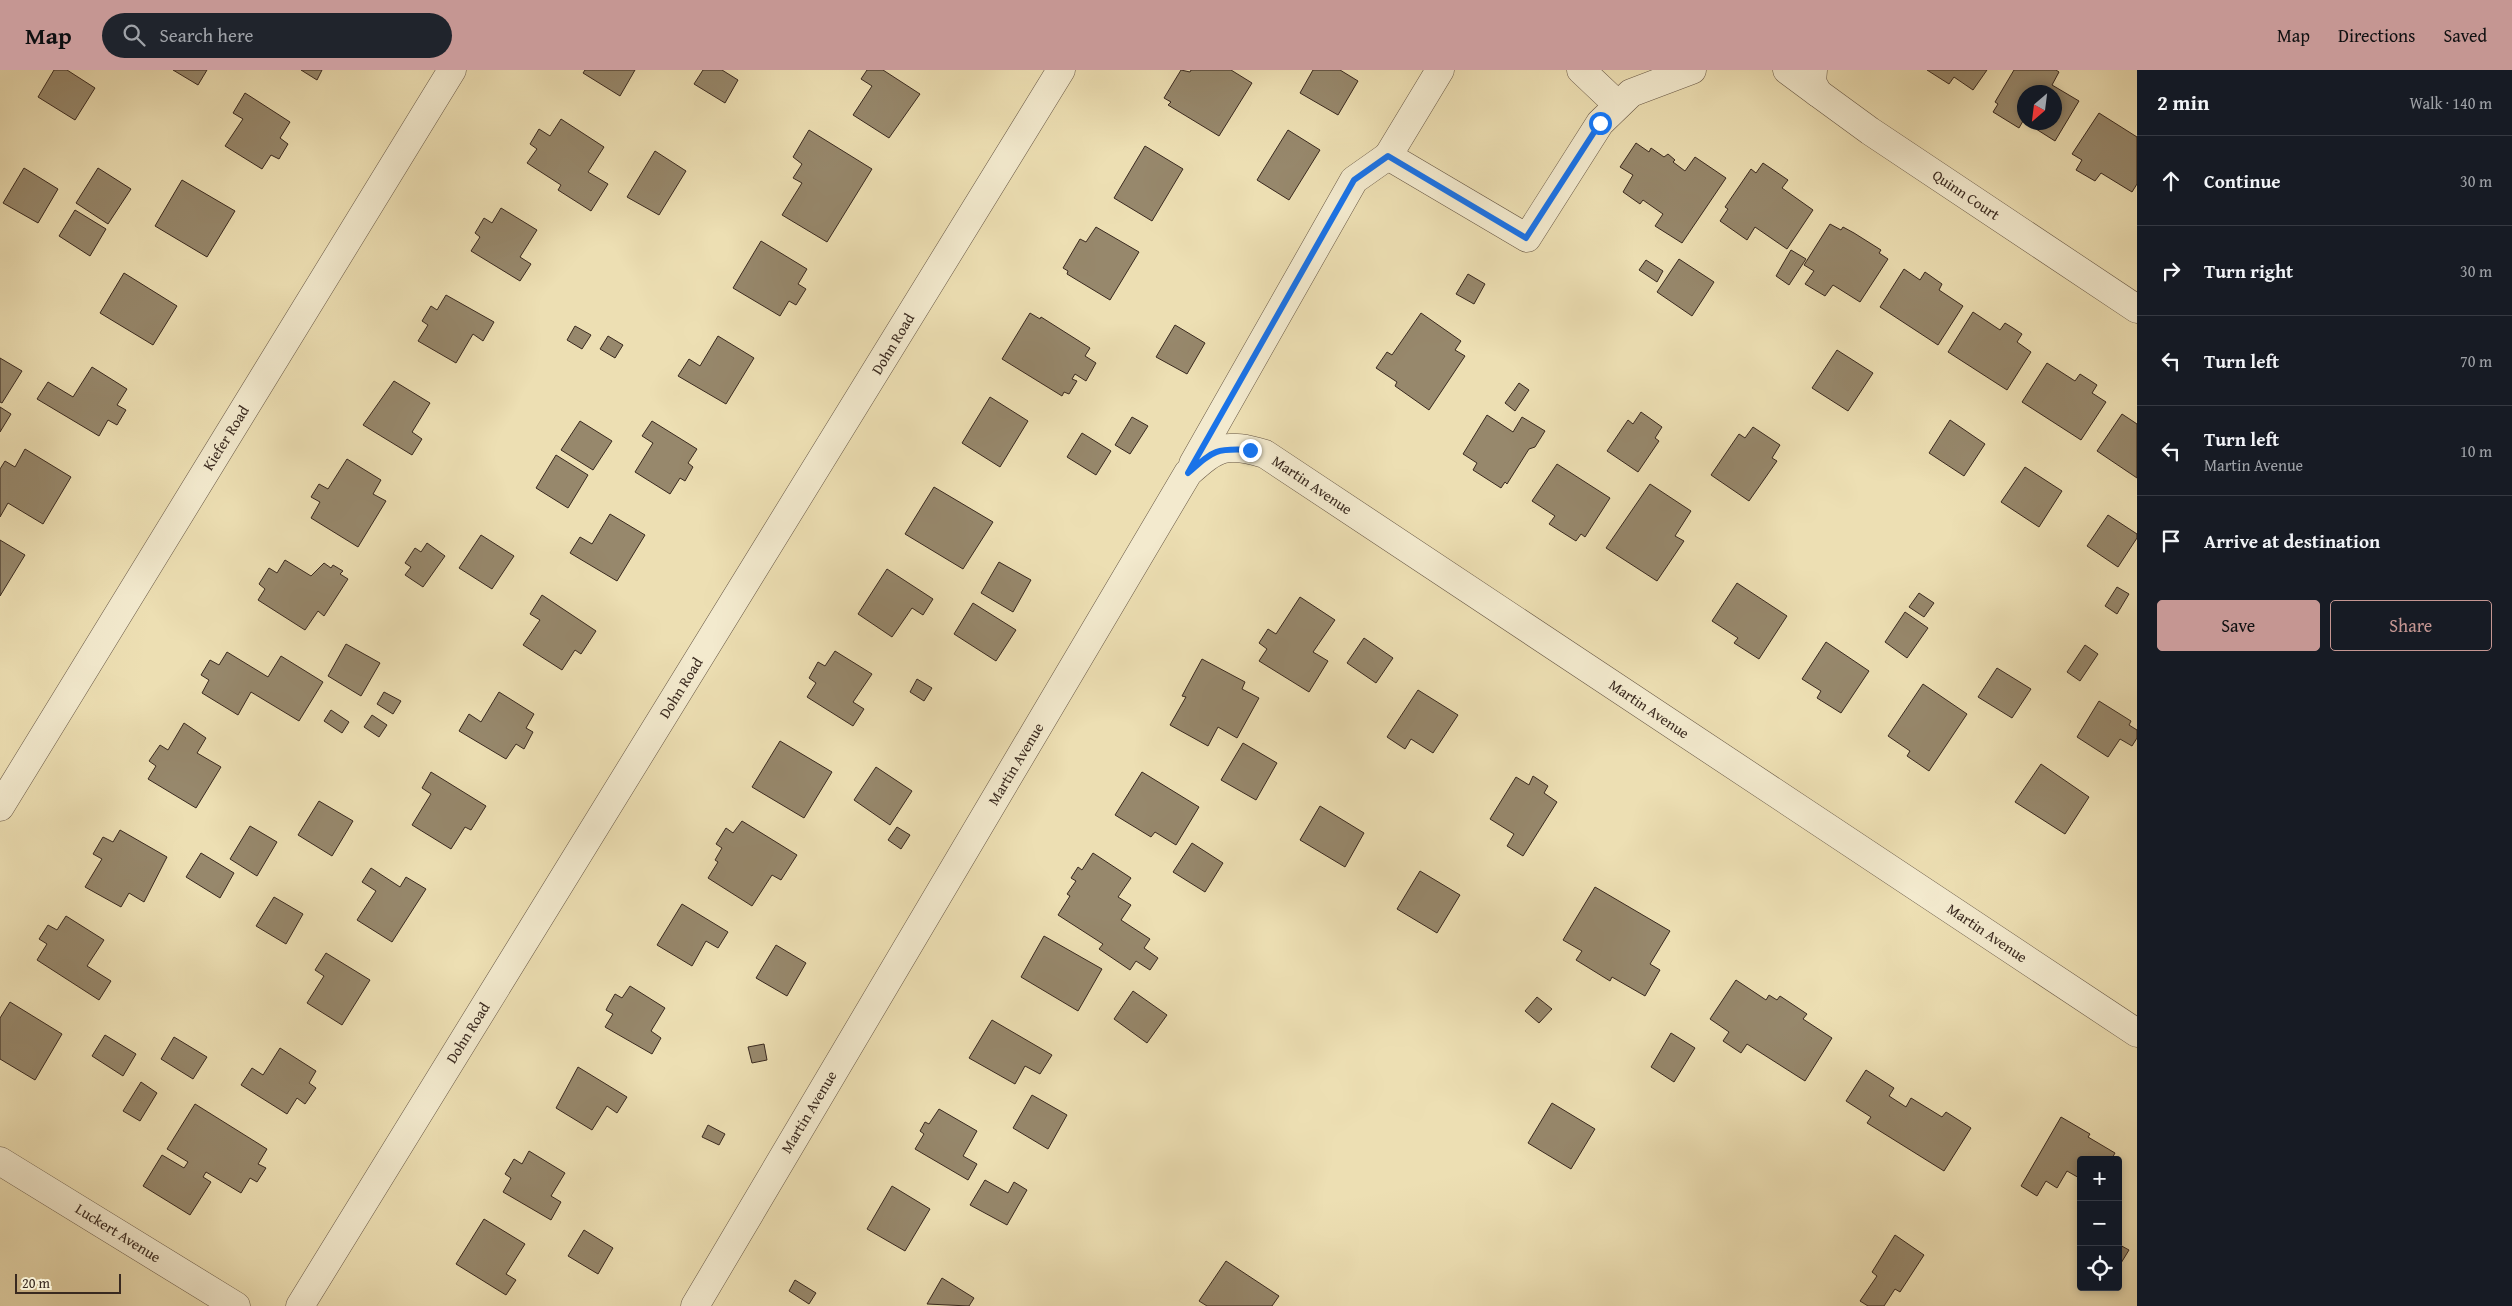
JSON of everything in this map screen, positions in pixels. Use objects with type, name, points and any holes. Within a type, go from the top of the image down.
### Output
[{"type":"street","name":"Kiefer Road","points":[[0,807],[452,70]]},
{"type":"street","name":"Dohn Road","points":[[300,1306],[1061,70]]},
{"type":"street","points":[[1188,473],[1354,180],[1388,156],[1440,70]]},
{"type":"street","points":[[1580,70],[1618,105]]},
{"type":"street","points":[[1388,156],[1526,238],[1600,123],[1631,93],[1692,70]]},
{"type":"street","name":"Quinn Court","points":[[1787,70],[1815,81],[1870,131],[2137,309]]},
{"type":"street","name":"Martin Avenue","points":[[695,1306],[1188,473],[1212,452],[1235,449],[1265,454],[2137,1033]]},
{"type":"street","name":"Luckert Avenue","points":[[0,1160],[236,1306]]},
{"type":"building","points":[[54,70],[67,70],[95,88],[75,120],[38,97]]},
{"type":"building","points":[[173,70],[207,70],[198,85]]},
{"type":"building","points":[[301,70],[322,70],[317,80]]},
{"type":"building","points":[[585,70],[635,70],[620,96],[583,73]]},
{"type":"building","points":[[703,70],[722,70],[738,80],[725,103],[694,84]]},
{"type":"building","points":[[867,70],[883,70],[920,94],[889,138],[853,115],[872,86],[861,79]]},
{"type":"building","points":[[1181,70],[1190,72],[1191,70],[1231,70],[1252,83],[1219,136],[1168,105],[1171,102],[1164,98]]},
{"type":"building","points":[[1313,70],[1340,70],[1358,81],[1338,115],[1300,93]]},
{"type":"building","points":[[1927,70],[1987,70],[1973,90],[1954,77],[1949,84]]},
{"type":"building","points":[[2014,70],[2056,70],[2059,72],[2052,85],[2017,85],[2017,127],[1993,112],[1998,104],[1995,102]]},
{"type":"building","points":[[2062,91],[2079,101],[2062,129]]},
{"type":"building","points":[[245,93],[290,122],[280,138],[288,144],[279,159],[271,155],[262,169],[225,146],[243,119],[233,113]]},
{"type":"building","points":[[2099,113],[2137,137],[2137,184],[2132,192],[2101,173],[2095,181],[2076,170],[2082,160],[2072,154]]},
{"type":"building","points":[[561,119],[604,147],[588,172],[608,184],[591,211],[558,190],[561,185],[527,163],[537,149],[530,144],[539,129],[550,136]]},
{"type":"building","points":[[809,130],[872,169],[827,242],[782,215],[802,183],[793,178],[802,164],[793,157]]},
{"type":"building","points":[[1288,130],[1320,150],[1289,200],[1257,180]]},
{"type":"building","points":[[2038,130],[2062,130],[2055,141]]},
{"type":"building","points":[[1636,143],[1649,152],[1651,148],[1664,157],[1668,154],[1675,160],[1673,162],[1685,171],[1695,157],[1726,178],[1682,243],[1655,226],[1663,214],[1643,200],[1640,204],[1623,192],[1633,175],[1620,167]]},
{"type":"building","points":[[1145,146],[1183,169],[1152,221],[1114,198]]},
{"type":"building","points":[[655,151],[686,171],[659,215],[627,197]]},
{"type":"building","points":[[1763,163],[1788,180],[1782,188],[1813,210],[1787,249],[1755,227],[1747,240],[1720,221],[1728,209],[1725,207],[1751,169],[1756,173]]},
{"type":"building","points":[[24,168],[58,189],[38,223],[3,203]]},
{"type":"building","points":[[98,168],[131,189],[108,224],[76,203]]},
{"type":"building","points":[[182,180],[235,211],[207,257],[155,226]]},
{"type":"building","points":[[501,208],[537,230],[520,257],[531,264],[520,281],[471,251],[480,237],[475,233],[484,218],[492,223]]},
{"type":"building","points":[[75,210],[106,229],[90,256],[59,236]]},
{"type":"building","points":[[1830,224],[1841,230],[1843,227],[1854,233],[1881,250],[1879,253],[1888,259],[1860,302],[1833,285],[1825,296],[1805,284],[1814,271],[1804,265]]},
{"type":"building","points":[[1096,227],[1139,252],[1110,300],[1067,274],[1068,271],[1063,268],[1080,239],[1086,242]]},
{"type":"building","points":[[761,241],[807,269],[798,284],[806,289],[796,305],[789,301],[780,316],[733,288]]},
{"type":"building","points":[[1791,250],[1806,259],[1789,285],[1776,276]]},
{"type":"building","points":[[1679,259],[1714,282],[1692,316],[1657,292]]},
{"type":"building","points":[[1646,260],[1663,271],[1657,282],[1639,270]]},
{"type":"building","points":[[1904,269],[1920,280],[1925,272],[1942,284],[1939,290],[1963,306],[1938,345],[1880,307]]},
{"type":"building","points":[[124,273],[177,306],[153,345],[100,313]]},
{"type":"building","points":[[1468,274],[1485,284],[1474,304],[1456,294]]},
{"type":"building","points":[[446,295],[494,322],[483,341],[473,334],[456,363],[418,341],[428,325],[422,321],[431,306],[437,310]]},
{"type":"building","points":[[1973,312],[2000,330],[2005,323],[2022,334],[2017,342],[2031,352],[2007,390],[1948,352]]},
{"type":"building","points":[[1030,313],[1040,319],[1041,317],[1090,348],[1085,356],[1096,363],[1086,381],[1075,374],[1072,379],[1077,381],[1069,394],[1064,392],[1062,396],[1002,359]]},
{"type":"building","points":[[1421,313],[1461,341],[1455,350],[1465,356],[1429,410],[1395,386],[1397,382],[1376,368],[1387,352],[1392,355]]},
{"type":"building","points":[[1175,325],[1205,343],[1187,374],[1156,357]]},
{"type":"building","points":[[575,326],[591,335],[582,349],[567,340]]},
{"type":"building","points":[[608,336],[623,345],[615,358],[600,349]]},
{"type":"building","points":[[718,336],[754,358],[726,404],[678,376],[689,359],[700,366]]},
{"type":"building","points":[[1837,350],[1873,373],[1848,411],[1812,388]]},
{"type":"building","points":[[0,358],[22,371],[2,403],[0,402]]},
{"type":"building","points":[[2047,363],[2075,381],[2080,374],[2094,383],[2097,385],[2092,393],[2106,402],[2081,440],[2022,402]]},
{"type":"building","points":[[92,367],[127,389],[117,405],[126,410],[117,425],[108,420],[99,436],[37,399],[48,382],[73,397]]},
{"type":"building","points":[[394,381],[430,403],[412,432],[422,439],[412,455],[363,425]]},
{"type":"building","points":[[1519,383],[1529,390],[1515,411],[1505,403]]},
{"type":"building","points":[[990,397],[1028,421],[1000,467],[962,443]]},
{"type":"building","points":[[0,407],[11,414],[0,432]]},
{"type":"building","points":[[1641,412],[1662,427],[1655,438],[1659,441],[1638,472],[1607,451],[1628,420],[1633,424]]},
{"type":"building","points":[[2122,414],[2137,424],[2137,478],[2097,451]]},
{"type":"building","points":[[1487,415],[1513,432],[1522,417],[1545,431],[1535,447],[1529,449],[1507,484],[1505,482],[1501,488],[1473,470],[1477,463],[1463,454]]},
{"type":"building","points":[[1132,417],[1148,426],[1130,454],[1115,445]]},
{"type":"building","points":[[1950,420],[1985,444],[1964,476],[1929,453]]},
{"type":"building","points":[[580,421],[612,441],[593,470],[561,450]]},
{"type":"building","points":[[652,421],[697,449],[688,463],[693,467],[685,481],[680,478],[670,494],[635,472],[653,443],[642,436]]},
{"type":"building","points":[[1753,427],[1780,445],[1772,458],[1777,461],[1749,501],[1711,475],[1739,434],[1745,438]]},
{"type":"building","points":[[1082,433],[1111,451],[1096,475],[1067,457]]},
{"type":"building","points":[[25,449],[71,477],[43,524],[8,503],[0,517],[0,469],[5,461],[15,467]]},
{"type":"building","points":[[556,455],[588,475],[568,508],[536,488]]},
{"type":"building","points":[[347,459],[381,480],[373,494],[386,501],[358,547],[311,518],[320,502],[311,497],[319,484],[328,489]]},
{"type":"building","points":[[1557,464],[1610,498],[1585,537],[1581,534],[1576,541],[1549,524],[1555,516],[1532,501]]},
{"type":"building","points":[[2025,467],[2062,491],[2039,527],[2001,502]]},
{"type":"building","points":[[1650,484],[1691,511],[1675,536],[1684,541],[1657,581],[1606,548]]},
{"type":"building","points":[[934,487],[993,522],[963,569],[905,534]]},
{"type":"building","points":[[610,514],[645,535],[617,581],[570,553],[580,537],[592,544]]},
{"type":"building","points":[[2108,515],[2137,534],[2137,538],[2118,567],[2087,546]]},
{"type":"building","points":[[481,535],[514,556],[492,589],[459,568]]},
{"type":"building","points":[[0,540],[25,555],[0,596]]},
{"type":"building","points":[[427,543],[445,556],[423,587],[405,575],[411,567],[405,563],[415,548],[421,552]]},
{"type":"building","points":[[285,560],[311,576],[324,563],[331,568],[333,565],[343,571],[340,574],[348,579],[324,616],[318,611],[305,630],[258,600],[265,589],[259,584],[269,568],[277,573]]},
{"type":"building","points":[[999,562],[1031,580],[1013,612],[981,593]]},
{"type":"building","points":[[887,569],[933,599],[923,615],[912,608],[892,637],[858,614]]},
{"type":"building","points":[[1737,583],[1787,616],[1759,659],[1734,643],[1738,638],[1712,621]]},
{"type":"building","points":[[2117,587],[2129,594],[2117,614],[2105,606]]},
{"type":"building","points":[[1919,593],[1934,603],[1924,617],[1909,607]]},
{"type":"building","points":[[542,595],[596,631],[581,654],[575,650],[562,670],[523,645],[540,620],[530,614]]},
{"type":"building","points":[[1300,597],[1335,620],[1313,652],[1328,661],[1309,692],[1259,661],[1267,649],[1259,643],[1268,629],[1276,634]]},
{"type":"building","points":[[973,603],[1016,630],[996,661],[954,634]]},
{"type":"building","points":[[1905,612],[1928,628],[1907,658],[1885,642]]},
{"type":"building","points":[[1364,638],[1393,658],[1376,683],[1347,663]]},
{"type":"building","points":[[1826,642],[1869,671],[1841,713],[1817,698],[1821,691],[1802,679]]},
{"type":"building","points":[[346,644],[380,663],[361,696],[328,676]]},
{"type":"building","points":[[2085,645],[2098,654],[2080,681],[2067,672]]},
{"type":"building","points":[[835,651],[872,674],[853,702],[864,709],[853,726],[807,697],[816,683],[809,678],[818,662],[825,666]]},
{"type":"building","points":[[227,652],[268,677],[281,656],[323,682],[299,721],[251,692],[238,715],[202,693],[209,680],[201,675],[210,660],[219,665]]},
{"type":"building","points":[[1202,659],[1245,682],[1242,689],[1259,698],[1237,738],[1218,727],[1208,746],[1170,725],[1186,697],[1182,696]]},
{"type":"building","points":[[1997,668],[2031,689],[2012,718],[1978,697]]},
{"type":"building","points":[[917,679],[932,688],[924,701],[910,692]]},
{"type":"building","points":[[1923,684],[1967,714],[1929,771],[1907,756],[1910,751],[1888,736]]},
{"type":"building","points":[[1418,690],[1458,715],[1433,753],[1411,739],[1405,749],[1387,737]]},
{"type":"building","points":[[384,692],[401,701],[393,714],[377,704]]},
{"type":"building","points":[[499,692],[534,714],[526,728],[533,732],[524,749],[516,744],[506,759],[459,731],[469,714],[481,722]]},
{"type":"building","points":[[2099,701],[2131,721],[2129,725],[2137,730],[2137,738],[2132,746],[2120,739],[2108,757],[2077,737]]},
{"type":"building","points":[[331,710],[349,722],[342,733],[324,721]]},
{"type":"building","points":[[372,715],[387,725],[379,737],[364,727]]},
{"type":"building","points":[[184,723],[206,738],[197,753],[221,767],[196,808],[148,779],[156,766],[149,761],[160,745],[168,750]]},
{"type":"building","points":[[780,741],[832,772],[804,818],[752,787]]},
{"type":"building","points":[[1243,743],[1277,763],[1256,800],[1221,780]]},
{"type":"building","points":[[2041,764],[2089,797],[2065,834],[2015,802]]},
{"type":"building","points":[[876,767],[912,791],[890,825],[854,800]]},
{"type":"building","points":[[431,772],[486,806],[471,830],[465,827],[451,849],[412,825],[431,794],[422,788]]},
{"type":"building","points":[[1142,772],[1199,807],[1176,845],[1155,832],[1151,837],[1115,815]]},
{"type":"building","points":[[1533,776],[1548,786],[1544,793],[1557,802],[1523,856],[1507,846],[1514,834],[1490,819],[1516,777],[1529,785]]},
{"type":"building","points":[[319,801],[353,821],[332,856],[298,835]]},
{"type":"building","points":[[1320,806],[1364,833],[1345,867],[1300,840]]},
{"type":"building","points":[[742,821],[797,855],[781,880],[772,875],[752,906],[708,878],[718,862],[715,860],[722,848],[716,844],[726,828],[733,833]]},
{"type":"building","points":[[250,826],[277,842],[257,876],[230,859]]},
{"type":"building","points":[[897,827],[910,835],[901,849],[888,840]]},
{"type":"building","points":[[120,830],[167,857],[144,902],[129,893],[121,907],[85,887],[102,859],[93,854],[103,837],[113,842]]},
{"type":"building","points":[[1192,843],[1223,863],[1205,892],[1173,872]]},
{"type":"building","points":[[201,853],[234,873],[220,898],[186,877]]},
{"type":"building","points":[[1093,853],[1131,878],[1118,897],[1131,905],[1121,920],[1150,939],[1144,948],[1158,958],[1150,970],[1136,961],[1130,970],[1099,949],[1103,944],[1058,915],[1070,896],[1067,894],[1076,881],[1071,878],[1078,867],[1082,870]]},
{"type":"building","points":[[371,868],[400,887],[406,877],[426,889],[392,942],[357,920],[376,891],[362,882]]},
{"type":"building","points":[[1420,871],[1460,895],[1437,933],[1397,909]]},
{"type":"building","points":[[1595,887],[1670,931],[1650,964],[1660,970],[1645,996],[1612,977],[1610,981],[1576,960],[1582,951],[1563,940]]},
{"type":"building","points":[[274,897],[303,914],[286,944],[256,926]]},
{"type":"building","points":[[682,904],[728,932],[718,948],[706,941],[692,966],[657,945]]},
{"type":"building","points":[[66,916],[104,940],[87,966],[111,981],[99,1000],[37,960],[47,944],[39,939],[48,925],[57,930]]},
{"type":"building","points":[[1044,936],[1102,969],[1078,1011],[1021,977]]},
{"type":"building","points":[[776,945],[806,963],[787,996],[756,978]]},
{"type":"building","points":[[326,953],[370,980],[342,1025],[307,1003],[324,976],[315,970]]},
{"type":"building","points":[[1736,980],[1766,1000],[1769,995],[1777,1000],[1780,996],[1807,1014],[1803,1019],[1832,1038],[1805,1081],[1747,1044],[1741,1053],[1723,1041],[1729,1032],[1710,1019]]},
{"type":"building","points":[[630,986],[665,1008],[651,1031],[661,1038],[652,1054],[605,1027],[613,1014],[606,1010],[615,994],[622,998]]},
{"type":"building","points":[[1133,991],[1167,1015],[1147,1043],[1114,1019]]},
{"type":"building","points":[[1537,997],[1552,1009],[1539,1023],[1525,1011]]},
{"type":"building","points":[[10,1002],[62,1034],[35,1080],[0,1059],[0,1018]]},
{"type":"building","points":[[992,1020],[1052,1055],[1040,1074],[1025,1066],[1015,1084],[969,1058]]},
{"type":"building","points":[[1671,1033],[1695,1048],[1674,1082],[1651,1067]]},
{"type":"building","points":[[105,1035],[136,1054],[123,1076],[92,1056]]},
{"type":"building","points":[[174,1037],[207,1057],[193,1079],[161,1059]]},
{"type":"building","points":[[764,1044],[767,1060],[752,1063],[748,1047]]},
{"type":"building","points":[[280,1048],[316,1071],[309,1083],[316,1088],[305,1104],[297,1098],[287,1114],[241,1085],[252,1068],[263,1075]]},
{"type":"building","points":[[578,1067],[627,1097],[617,1113],[607,1106],[592,1130],[556,1108]]},
{"type":"building","points":[[1866,1070],[1894,1088],[1889,1096],[1906,1107],[1911,1098],[1942,1117],[1946,1112],[1971,1128],[1944,1171],[1867,1123],[1871,1117],[1846,1101]]},
{"type":"building","points":[[141,1082],[157,1093],[140,1121],[123,1111]]},
{"type":"building","points":[[1032,1095],[1067,1115],[1048,1149],[1013,1128]]},
{"type":"building","points":[[1552,1103],[1595,1129],[1571,1169],[1528,1143]]},
{"type":"building","points":[[195,1104],[267,1149],[258,1164],[266,1168],[257,1182],[250,1178],[241,1193],[206,1172],[203,1177],[211,1182],[190,1215],[143,1186],[162,1155],[184,1168],[188,1162],[167,1149]]},
{"type":"building","points":[[939,1109],[977,1131],[963,1156],[977,1164],[968,1180],[915,1149],[924,1134],[920,1131],[925,1122],[929,1124]]},
{"type":"building","points":[[2061,1117],[2090,1134],[2088,1137],[2115,1153],[2113,1156],[2077,1156],[2077,1177],[2067,1171],[2057,1188],[2046,1181],[2037,1196],[2021,1186]]},
{"type":"building","points":[[708,1125],[725,1134],[719,1145],[702,1137]]},
{"type":"building","points":[[529,1151],[565,1173],[551,1196],[561,1202],[551,1220],[503,1192],[511,1178],[505,1174],[514,1159],[522,1164]]},
{"type":"building","points":[[985,1180],[1008,1193],[1014,1182],[1027,1190],[1007,1225],[970,1205]]},
{"type":"building","points":[[892,1186],[930,1209],[905,1251],[867,1229]]},
{"type":"building","points":[[484,1219],[525,1244],[506,1274],[516,1280],[506,1295],[456,1264]]},
{"type":"building","points":[[584,1230],[613,1248],[598,1274],[568,1256]]},
{"type":"building","points":[[1895,1235],[1924,1255],[1900,1292],[1895,1289],[1884,1306],[1868,1306],[1860,1301],[1877,1276],[1872,1272]]},
{"type":"building","points":[[2122,1246],[2129,1250],[2122,1261]]},
{"type":"building","points":[[1226,1261],[1279,1296],[1272,1306],[1207,1306],[1199,1301]]},
{"type":"building","points":[[942,1278],[974,1298],[969,1306],[927,1304]]},
{"type":"building","points":[[795,1280],[816,1293],[809,1304],[789,1291]]},
{"type":"route","points":[[1250,450],[1227,448],[1212,452],[1188,473],[1354,180],[1388,156],[1526,238],[1600,123]]}]
